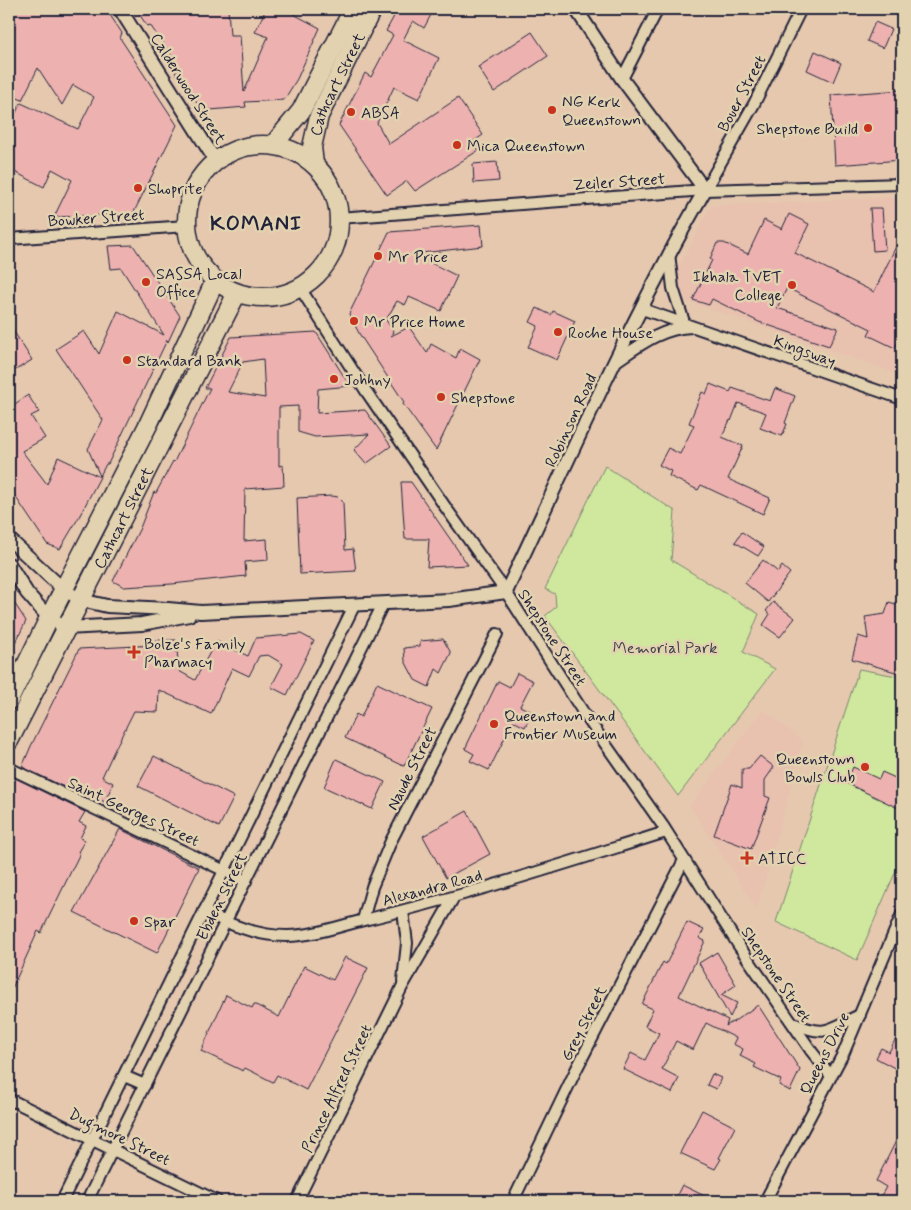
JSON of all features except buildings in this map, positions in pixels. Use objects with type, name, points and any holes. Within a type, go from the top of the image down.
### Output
[{"type":"highway","name":"Cathcart Street","points":[[274,144],[301,111],[353,9]]},
{"type":"highway","name":"Cathcart Street","points":[[314,164],[312,147],[319,116],[372,9]]},
{"type":"highway","points":[[253,144],[274,144],[296,151],[314,164],[328,179],[336,198],[339,218],[337,239],[329,259],[317,275],[300,288],[280,296],[258,298],[237,293],[215,281],[195,257],[186,226],[188,201],[198,178],[215,160],[233,149],[253,144]]},
{"type":"highway","name":"Cathcart Street","points":[[9,700],[63,589],[148,425],[215,281]]},
{"type":"highway","name":"Cathcart Street","points":[[9,741],[237,293]]},
{"type":"street","name":"Calderwood Street","points":[[120,9],[215,160]]},
{"type":"street","points":[[576,9],[622,79],[705,190]]},
{"type":"street","points":[[622,79],[658,9]]},
{"type":"street","name":"Bouer Street","points":[[705,190],[754,104],[801,9]]},
{"type":"street","name":"Zeiler Street","points":[[339,218],[705,190],[902,184]]},
{"type":"street","name":"Robinson Road","points":[[506,592],[669,252],[705,190]]},
{"type":"street","name":"Bowker Street","points":[[9,239],[186,226]]},
{"type":"street","points":[[669,252],[673,288],[684,322]]},
{"type":"street","name":"Shepstone Street","points":[[300,288],[366,391],[506,592],[585,715],[666,832],[739,946],[831,1076]]},
{"type":"street","name":"Kingsway","points":[[642,309],[902,399]]},
{"type":"street","name":"Kingsway","points":[[615,362],[660,333],[679,328],[698,327]]},
{"type":"street","points":[[9,538],[63,589],[80,600],[107,606],[168,608],[201,612],[449,600],[506,592]]},
{"type":"street","points":[[9,564],[26,593],[49,618],[66,628],[142,624],[201,612]]},
{"type":"street","name":"Ebden Street","points":[[87,1201],[383,604]]},
{"type":"street","name":"Ebden Street","points":[[62,1201],[354,606]]},
{"type":"street","name":"Naude Street","points":[[363,920],[372,886],[390,841],[496,634]]},
{"type":"street","name":"Saint Georges Street","points":[[9,768],[246,881]]},
{"type":"street","name":"Alexandra Road","points":[[204,911],[225,922],[268,935],[302,936],[454,897],[666,832]]},
{"type":"street","name":"Grey Street","points":[[513,1201],[576,1070],[684,860]]},
{"type":"street","name":"Prince Alfred Street","points":[[297,1201],[402,987],[454,897]]},
{"type":"street","name":"Prince Alfred Street","points":[[402,987],[407,943],[403,911]]},
{"type":"street","name":"Queens Drive","points":[[765,1201],[844,1052],[902,914]]},
{"type":"street","points":[[792,1022],[806,1029],[824,1032],[860,1015]]},
{"type":"street","points":[[124,1076],[145,1085]]},
{"type":"street","name":"Dugmore Street","points":[[9,1099],[217,1201]]},
{"type":"shaded area","name":"Ikhala TVET College","points":[[902,197],[902,375],[684,300],[678,270],[711,206]]},
{"type":"shaded area","name":"ATICC","points":[[763,710],[803,741],[757,909],[690,806]]},
{"type":"green space","name":"Memorial Park","points":[[605,466],[675,511],[671,560],[759,614],[743,652],[775,669],[678,796],[545,616],[556,607],[555,594],[545,589]]},
{"type":"green space","name":"Queenstown Bowls Club","points":[[859,669],[902,677],[902,857],[857,960],[776,922]]},
{"type":"place","name":"NG Kerk Queenstown","points":[[552,110]]},
{"type":"place","name":"ABSA","points":[[351,112]]},
{"type":"place","name":"Shepstone Build","points":[[868,128]]},
{"type":"place","name":"Mica Queenstown","points":[[457,145]]},
{"type":"place","name":"Shoprite","points":[[138,188]]},
{"type":"place","name":"Mr Price","points":[[378,256]]},
{"type":"place","name":"SASSA Local Office","points":[[146,282]]},
{"type":"place","name":"Ikhala TVET College","points":[[792,285]]},
{"type":"place","name":"Mr Price Home","points":[[354,321]]},
{"type":"place","name":"Roche House","points":[[558,332]]},
{"type":"place","name":"Standard Bank","points":[[127,360]]},
{"type":"place","name":"Johhny","points":[[334,379]]},
{"type":"place","name":"Shepstone","points":[[441,397]]},
{"type":"place","name":"Bolze's Family Pharmacy","points":[[134,652]]},
{"type":"place","name":"Queenstown and Frontier Museum","points":[[494,724]]},
{"type":"place","name":"Queenstown Bowls Club","points":[[865,767]]},
{"type":"place","name":"ATICC","points":[[747,858]]},
{"type":"place","name":"Spar","points":[[134,921]]},
{"type":"district","name":"KOMANI","points":[[256,223]]}]
